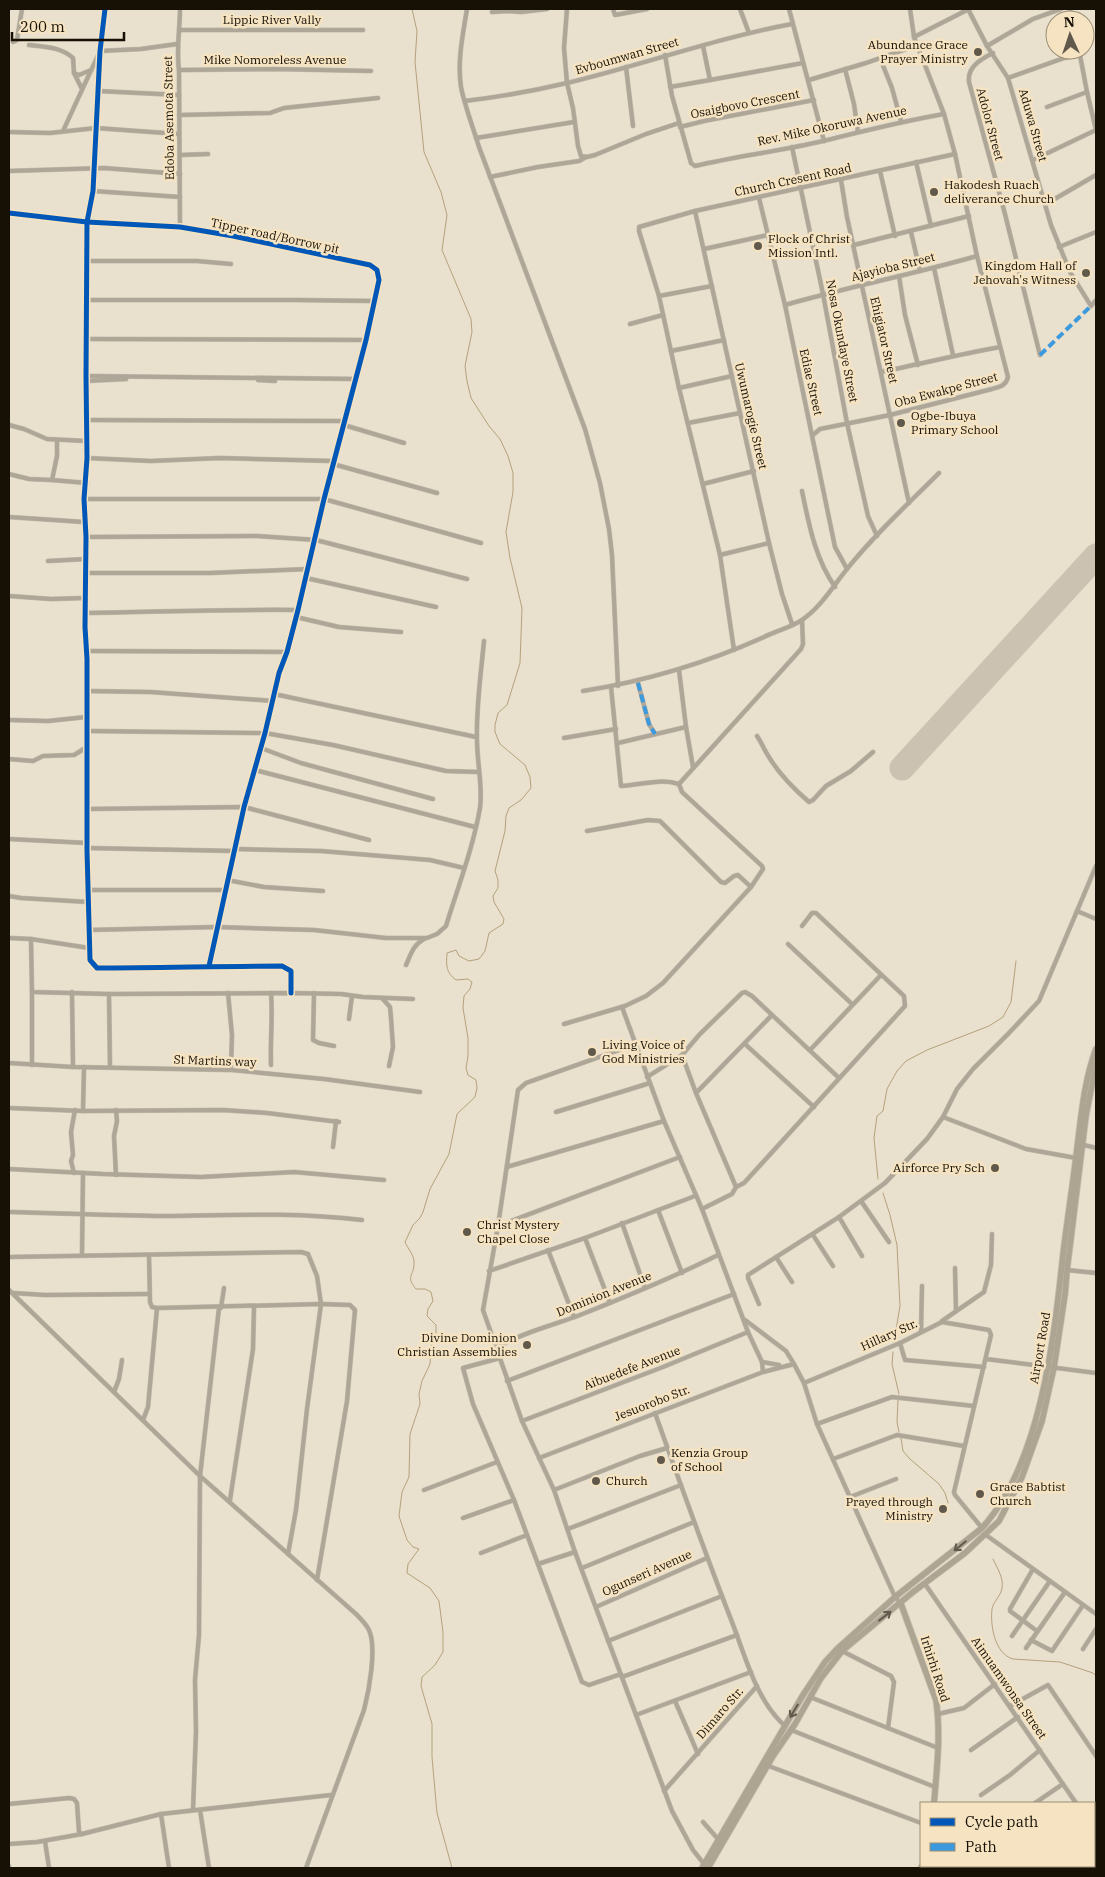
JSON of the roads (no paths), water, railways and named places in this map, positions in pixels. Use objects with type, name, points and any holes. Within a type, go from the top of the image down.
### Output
[{"type":"main road","name":"Airport Road","points":[[788,1728],[804,1695],[831,1655],[895,1597],[982,1528],[991,1518],[1016,1475],[1036,1419],[1051,1367],[1084,1095],[1096,1049]]},
{"type":"main road","name":"Airport Road","points":[[788,1728],[826,1670],[842,1651],[986,1535],[999,1521],[1022,1477],[1042,1421],[1065,1294],[1066,1270],[1084,1145],[1086,1115],[1096,1065]]},
{"type":"main road","name":"Irhirhi Road","points":[[901,1604],[933,1688],[938,1714],[938,1748],[934,1802]]},
{"type":"main road","points":[[705,1867],[788,1728]]},
{"type":"main road","points":[[705,1867],[718,1839],[766,1765]]},
{"type":"street","points":[[13,42],[18,40],[22,9]]},
{"type":"street","points":[[105,9],[100,51],[93,191],[88,222],[87,261],[87,483],[84,499],[84,522],[86,537],[87,848],[90,960],[97,968],[282,966],[292,971],[291,993]]},
{"type":"street","name":"Edoba Asemota Street","points":[[180,9],[180,30],[177,44],[179,70],[180,227]]},
{"type":"street","points":[[467,9],[460,62],[461,86],[465,101],[490,177],[585,429],[600,483],[612,555],[618,686]]},
{"type":"street","points":[[492,12],[521,12],[547,9]]},
{"type":"street","points":[[567,9],[564,48],[567,83],[580,153],[582,156],[587,157]]},
{"type":"street","points":[[613,9],[615,15],[647,9]]},
{"type":"street","points":[[740,9],[748,33]]},
{"type":"street","points":[[789,9],[824,141]]},
{"type":"street","name":"Oba Ewakpe Street","points":[[890,416],[1005,385],[1008,378],[977,256],[955,154],[944,114],[914,36],[910,9]]},
{"type":"street","points":[[914,36],[969,9]]},
{"type":"street","name":"Aduwa Street","points":[[969,9],[987,46],[1008,78],[1059,246],[1070,272],[1091,306],[1096,300]]},
{"type":"street","points":[[987,46],[1033,19],[1061,9]]},
{"type":"street","name":"Evboumwan Street","points":[[465,101],[509,96],[567,83],[748,33],[792,24]]},
{"type":"street","name":"Lippic River Vally","points":[[180,30],[363,30]]},
{"type":"street","points":[[100,51],[141,49],[177,44]]},
{"type":"street","points":[[29,45],[66,52],[73,58],[74,73],[82,90]]},
{"type":"street","points":[[809,80],[918,45]]},
{"type":"street","points":[[703,46],[710,80]]},
{"type":"street","points":[[63,131],[100,51]]},
{"type":"street","name":"Adolor Street","points":[[992,53],[982,58],[972,68],[968,76],[968,82],[1005,214],[1040,355]]},
{"type":"street","points":[[665,55],[670,87],[680,125]]},
{"type":"street","points":[[880,58],[892,88],[901,121]]},
{"type":"street","points":[[1008,78],[1058,60]]},
{"type":"street","points":[[1033,160],[1096,130],[1080,60]]},
{"type":"street","points":[[670,87],[803,63]]},
{"type":"street","points":[[626,67],[633,126]]},
{"type":"street","name":"Mike Nomoreless Avenue","points":[[179,70],[276,68],[371,71]]},
{"type":"street","points":[[846,69],[858,132]]},
{"type":"street","points":[[74,73],[78,75],[90,70]]},
{"type":"street","points":[[98,91],[179,95]]},
{"type":"street","points":[[1047,108],[1086,92]]},
{"type":"street","points":[[179,115],[270,113],[284,108],[378,98]]},
{"type":"street","name":"Osaigbovo Crescent","points":[[490,177],[579,161],[646,134],[680,125],[814,100]]},
{"type":"street","name":"Rev. Mike Okoruwa Avenue","points":[[680,125],[691,163],[695,166],[741,155],[824,141],[901,121],[944,114]]},
{"type":"street","points":[[476,138],[574,122]]},
{"type":"street","points":[[9,132],[50,133],[96,128],[179,134]]},
{"type":"street","name":"Nosa Okundaye Street","points":[[792,147],[823,294],[847,423],[868,516],[877,536]]},
{"type":"street","points":[[180,155],[208,154]]},
{"type":"street","name":"Church Cresent Road","points":[[659,296],[639,231],[640,227],[695,211],[955,154]]},
{"type":"street","points":[[916,162],[931,226]]},
{"type":"street","points":[[9,171],[93,168],[180,174]]},
{"type":"street","points":[[880,171],[895,236]]},
{"type":"street","points":[[1046,204],[1096,174]]},
{"type":"street","name":"Ehigiator Street","points":[[841,180],[846,217],[854,245],[861,286],[909,503]]},
{"type":"street","points":[[93,191],[180,196]]},
{"type":"street","name":"Ediae Street","points":[[760,198],[813,435],[835,547],[847,569]]},
{"type":"street","name":"Uwumarogie Street","points":[[695,211],[769,543],[792,624]]},
{"type":"street","name":"Tipper road/Borrow pit","points":[[9,213],[88,222],[180,227],[233,236],[370,266],[378,270],[379,280],[376,301]]},
{"type":"street","points":[[854,245],[969,216]]},
{"type":"street","points":[[911,232],[920,271]]},
{"type":"street","points":[[1059,246],[1096,232]]},
{"type":"street","points":[[704,249],[768,235]]},
{"type":"street","name":"Ajayioba Street","points":[[785,305],[977,256]]},
{"type":"street","points":[[87,261],[198,261],[231,264]]},
{"type":"street","points":[[934,268],[953,355]]},
{"type":"street","points":[[898,276],[905,315],[918,365]]},
{"type":"street","points":[[712,286],[659,296],[720,555],[734,650]]},
{"type":"street","points":[[87,300],[376,301],[324,498],[316,540],[298,610],[287,652],[279,673],[265,733],[244,807],[208,966]]},
{"type":"street","points":[[630,324],[663,316]]},
{"type":"street","points":[[87,339],[275,340]]},
{"type":"street","points":[[87,339],[366,340]]},
{"type":"street","points":[[671,351],[724,340]]},
{"type":"street","points":[[881,372],[918,365],[953,355],[1000,347]]},
{"type":"street","points":[[680,388],[732,376]]},
{"type":"street","points":[[86,379],[356,379]]},
{"type":"street","points":[[86,379],[275,381]]},
{"type":"street","points":[[688,424],[740,412]]},
{"type":"street","points":[[813,435],[820,429],[890,416]]},
{"type":"street","points":[[86,420],[344,423],[404,443]]},
{"type":"street","points":[[9,425],[24,429],[41,438],[86,441]]},
{"type":"street","points":[[52,480],[57,456],[57,440]]},
{"type":"street","points":[[87,458],[151,461],[220,458],[334,462],[437,493]]},
{"type":"street","points":[[703,484],[754,471]]},
{"type":"street","points":[[584,691],[618,686],[679,670],[734,650],[802,620],[830,593],[847,569],[877,536],[939,473]]},
{"type":"street","points":[[9,474],[29,480],[87,483]]},
{"type":"street","points":[[802,492],[818,555],[835,587]]},
{"type":"street","points":[[84,499],[324,498],[481,543]]},
{"type":"street","points":[[9,517],[84,522]]},
{"type":"street","points":[[86,537],[257,536],[316,540],[467,578]]},
{"type":"street","points":[[720,555],[769,543]]},
{"type":"street","points":[[48,561],[86,559]]},
{"type":"street","points":[[85,573],[210,573],[308,569]]},
{"type":"street","points":[[306,578],[436,607]]},
{"type":"street","points":[[9,596],[51,599],[85,598]]},
{"type":"street","points":[[85,613],[298,610]]},
{"type":"street","points":[[296,617],[339,626],[401,632]]},
{"type":"street","points":[[679,784],[801,649],[803,644],[802,620]]},
{"type":"street","points":[[406,965],[413,949],[418,943],[438,934],[446,926],[475,827],[482,790],[478,772],[476,738],[484,641]]},
{"type":"street","points":[[86,651],[287,652]]},
{"type":"street","points":[[679,670],[693,767]]},
{"type":"street","points":[[638,683],[649,724],[655,734]]},
{"type":"street","points":[[611,687],[618,743],[620,786],[656,781],[669,781],[679,784]]},
{"type":"street","points":[[86,691],[150,692],[272,700]]},
{"type":"street","points":[[274,694],[476,738]]},
{"type":"street","points":[[9,720],[48,721],[86,716]]},
{"type":"street","points":[[618,743],[686,727]]},
{"type":"street","points":[[564,738],[616,729]]},
{"type":"street","points":[[87,731],[265,733],[446,771],[478,772]]},
{"type":"street","points":[[757,736],[769,758],[784,777],[809,802],[826,786],[852,771],[873,752]]},
{"type":"street","points":[[9,759],[33,761],[43,756],[74,755],[87,747]]},
{"type":"street","points":[[261,748],[301,763],[433,799]]},
{"type":"street","points":[[255,770],[475,827]]},
{"type":"street","points":[[564,1024],[622,1007],[646,996],[663,983],[763,872],[762,866],[682,792],[679,784]]},
{"type":"street","points":[[87,810],[244,807],[369,840]]},
{"type":"street","points":[[587,831],[648,820],[660,821],[721,882],[726,882],[735,875],[738,875],[751,887]]},
{"type":"street","points":[[9,839],[87,843]]},
{"type":"street","points":[[87,848],[321,851],[430,860],[464,868]]},
{"type":"street","points":[[759,1304],[748,1275],[839,1217],[885,1183],[927,1139],[943,1117],[957,1089],[973,1069],[1039,1001],[1096,866]]},
{"type":"street","points":[[227,880],[264,887],[323,891]]},
{"type":"street","points":[[88,890],[224,890]]},
{"type":"street","points":[[9,896],[88,902]]},
{"type":"street","points":[[1077,911],[1096,919]]},
{"type":"street","points":[[702,1209],[732,1194],[736,1186],[744,1183],[904,1006],[906,999],[904,996],[816,913],[812,914],[802,926]]},
{"type":"street","points":[[88,930],[216,927],[314,930],[386,938],[427,938]]},
{"type":"street","points":[[9,938],[31,939],[89,948]]},
{"type":"street","points":[[31,939],[32,1065]]},
{"type":"street","points":[[788,944],[852,1004]]},
{"type":"street","points":[[810,1050],[881,975]]},
{"type":"street","points":[[32,992],[109,994],[314,993],[413,999]]},
{"type":"street","points":[[72,992],[73,1067]]},
{"type":"street","points":[[228,993],[232,1035],[231,1066]]},
{"type":"street","points":[[271,993],[273,1013],[270,1048],[271,1065]]},
{"type":"street","points":[[314,993],[313,1040],[334,1046]]},
{"type":"street","points":[[648,1077],[682,1055],[700,1034],[742,994],[746,993],[752,996],[839,1078]]},
{"type":"street","points":[[109,994],[110,1068]]},
{"type":"street","points":[[349,1019],[352,996]]},
{"type":"street","points":[[382,998],[390,1007],[393,1047],[390,1052],[389,1066]]},
{"type":"street","points":[[622,1007],[664,1121],[702,1209],[748,1332],[762,1362],[763,1372]]},
{"type":"street","points":[[696,1093],[772,1015]]},
{"type":"street","points":[[636,1044],[521,1086],[518,1090],[498,1226],[483,1310],[522,1420],[554,1490],[575,1552],[664,1791],[680,1827],[705,1867]]},
{"type":"street","points":[[745,1044],[814,1107]]},
{"type":"street","points":[[682,1055],[696,1093],[736,1186]]},
{"type":"street","name":"St Martins way","points":[[9,1063],[73,1067],[232,1070],[324,1079],[420,1092]]},
{"type":"street","points":[[83,1110],[84,1067]]},
{"type":"street","points":[[556,1112],[650,1083]]},
{"type":"street","points":[[9,1108],[223,1110],[268,1113],[338,1122],[333,1147]]},
{"type":"street","points":[[74,1173],[70,1132],[75,1110]]},
{"type":"street","points":[[116,1110],[114,1136],[116,1175]]},
{"type":"street","points":[[943,1117],[1026,1148],[1076,1158]]},
{"type":"street","points":[[507,1167],[664,1121]]},
{"type":"street","points":[[1084,1145],[1096,1148]]},
{"type":"street","points":[[498,1226],[680,1157]]},
{"type":"street","points":[[9,1169],[116,1175],[201,1177],[294,1172],[384,1180]]},
{"type":"street","points":[[82,1255],[83,1173]]},
{"type":"street","points":[[489,1271],[585,1238],[695,1196]]},
{"type":"street","points":[[861,1201],[888,1242]]},
{"type":"street","points":[[658,1210],[682,1273]]},
{"type":"street","points":[[9,1212],[165,1216],[283,1214],[323,1215],[362,1220]]},
{"type":"street","points":[[839,1217],[862,1256]]},
{"type":"street","points":[[622,1223],[645,1288]]},
{"type":"street","name":"Hillary Str.","points":[[804,1383],[900,1343],[942,1322],[984,1292],[991,1265],[992,1234]]},
{"type":"street","points":[[812,1235],[832,1266]]},
{"type":"street","points":[[585,1238],[610,1303]]},
{"type":"street","points":[[548,1250],[574,1317]]},
{"type":"street","points":[[9,1257],[301,1252],[308,1254],[317,1276],[322,1304],[307,1409],[296,1510],[288,1554]]},
{"type":"street","points":[[149,1255],[150,1302],[152,1307],[220,1308],[322,1304],[350,1305],[355,1310],[356,1319],[346,1401],[317,1580]]},
{"type":"street","name":"Dominion Avenue","points":[[497,1349],[515,1339],[682,1273],[718,1255]]},
{"type":"street","points":[[776,1257],[792,1282]]},
{"type":"street","points":[[955,1268],[956,1311]]},
{"type":"street","points":[[1066,1270],[1096,1273]]},
{"type":"street","points":[[921,1332],[922,1286]]},
{"type":"street","points":[[194,1810],[195,1680],[199,1635],[200,1476],[224,1288]]},
{"type":"street","points":[[9,1290],[200,1476],[366,1624],[371,1640],[370,1686],[364,1710],[331,1795],[306,1868]]},
{"type":"street","points":[[13,1293],[45,1295],[150,1294]]},
{"type":"street","points":[[508,1382],[734,1294]]},
{"type":"street","points":[[230,1500],[253,1349],[254,1307]]},
{"type":"street","points":[[143,1420],[148,1407],[157,1308]]},
{"type":"street","points":[[745,1320],[786,1352],[794,1364],[804,1383],[817,1424],[895,1597],[901,1604]]},
{"type":"street","points":[[942,1322],[989,1330],[991,1335],[954,1492],[982,1528]]},
{"type":"street","name":"Aibuedefe Avenue","points":[[522,1420],[663,1367],[748,1332]]},
{"type":"street","points":[[900,1343],[905,1360],[984,1367]]},
{"type":"street","points":[[500,1358],[466,1367],[463,1370],[473,1404],[514,1500],[582,1682],[589,1685],[621,1676],[737,1635]]},
{"type":"street","points":[[986,1359],[1096,1372]]},
{"type":"street","points":[[114,1392],[119,1379],[122,1360]]},
{"type":"street","points":[[762,1362],[781,1366],[794,1364]]},
{"type":"street","name":"Jesuorobo Str.","points":[[539,1458],[781,1366]]},
{"type":"street","points":[[817,1424],[892,1396],[974,1406]]},
{"type":"street","points":[[655,1413],[707,1558],[751,1672],[769,1711],[788,1728],[935,1787]]},
{"type":"street","points":[[833,1459],[897,1435],[964,1446]]},
{"type":"street","points":[[554,1490],[640,1456],[667,1448]]},
{"type":"street","points":[[424,1490],[497,1462]]},
{"type":"street","points":[[850,1497],[896,1479]]},
{"type":"street","points":[[568,1529],[681,1485]]},
{"type":"street","points":[[463,1518],[514,1500]]},
{"type":"street","points":[[582,1568],[694,1522]]},
{"type":"street","points":[[481,1553],[527,1535]]},
{"type":"street","points":[[986,1535],[1096,1614]]},
{"type":"street","points":[[538,1564],[575,1552]]},
{"type":"street","name":"Ogunseri Avenue","points":[[596,1607],[707,1558]]},
{"type":"street","points":[[1033,1568],[1010,1611],[1037,1631]]},
{"type":"street","points":[[1012,1636],[1050,1581]]},
{"type":"street","name":"Aimuamwonsa Street","points":[[925,1584],[1075,1802]]},
{"type":"street","points":[[1026,1648],[1065,1592]]},
{"type":"street","points":[[608,1641],[722,1596]]},
{"type":"street","points":[[1031,1640],[1052,1651],[1083,1605]]},
{"type":"street","points":[[1083,1649],[1096,1629]]},
{"type":"street","points":[[842,1651],[891,1676],[894,1682],[888,1728]]},
{"type":"street","points":[[636,1715],[751,1672]]},
{"type":"street","points":[[938,1714],[964,1708],[995,1684]]},
{"type":"street","points":[[1010,1706],[1048,1685],[1096,1756]]},
{"type":"street","name":"Dimaro Str.","points":[[664,1791],[757,1686]]},
{"type":"street","points":[[810,1697],[938,1748]]},
{"type":"street","points":[[674,1701],[698,1754]]},
{"type":"street","points":[[970,1750],[1018,1717]]},
{"type":"street","points":[[981,1795],[1010,1775],[1040,1750]]},
{"type":"street","points":[[766,1765],[920,1823]]},
{"type":"street","points":[[1036,1802],[1063,1784]]},
{"type":"street","points":[[9,1844],[45,1841],[82,1834],[161,1814],[331,1795]]},
{"type":"street","points":[[9,1804],[74,1799],[77,1803],[79,1832],[82,1834]]},
{"type":"street","points":[[200,1810],[209,1868]]},
{"type":"street","points":[[161,1814],[169,1868]]},
{"type":"street","points":[[703,1822],[718,1839]]},
{"type":"street","points":[[45,1841],[49,1868]]},
{"type":"waterway","points":[[412,9],[417,31],[415,62],[424,152],[441,192],[447,215],[442,250],[471,319],[472,332],[465,366],[467,381],[471,398],[500,439],[513,473],[513,492],[506,532],[522,608],[520,663],[507,705],[498,713],[495,732],[500,744],[525,765],[530,777],[531,788],[521,800],[509,808],[506,816],[505,831],[495,871],[498,888],[493,896],[494,902],[504,919],[503,924],[489,933],[485,951],[479,959],[469,961],[459,956],[456,950],[447,953],[447,965],[450,975],[456,980],[468,979],[472,982],[470,989],[464,996],[463,1008],[468,1038],[466,1068],[468,1075],[476,1080],[477,1088],[475,1097],[457,1114],[449,1154],[430,1189],[423,1212],[413,1225],[405,1242],[414,1261],[411,1279],[413,1285],[416,1289],[425,1289],[431,1292],[433,1301],[428,1309],[427,1316],[436,1325],[436,1333],[431,1347],[430,1364],[422,1381],[419,1394],[420,1404],[410,1434],[409,1477],[402,1492],[399,1516],[407,1540],[413,1547],[419,1549],[408,1564],[407,1573],[430,1588],[439,1601],[443,1632],[443,1652],[435,1665],[422,1677],[421,1686],[432,1724],[432,1757],[437,1813],[452,1868]]},
{"type":"waterway","points":[[878,1179],[874,1138],[877,1116],[883,1111],[887,1089],[897,1071],[906,1061],[927,1050],[989,1026],[1003,1017],[1011,1002],[1016,961]]},
{"type":"waterway","points":[[883,1193],[897,1245],[900,1306],[894,1342]]},
{"type":"waterway","points":[[893,1352],[892,1364],[899,1394]]},
{"type":"waterway","points":[[898,1400],[897,1422],[899,1432]]},
{"type":"waterway","points":[[901,1438],[903,1451],[939,1484],[945,1493],[948,1503]]},
{"type":"waterway","points":[[993,1559],[1000,1573],[1002,1584],[1000,1594],[992,1609],[992,1623],[995,1639],[1002,1651],[1013,1659],[1060,1662],[1093,1673],[1096,1676]]},
{"type":"place","name":"Abundance Grace Prayer Ministry","points":[[978,52]]},
{"type":"place","name":"Hakodesh Ruach deliverance Church","points":[[934,192]]},
{"type":"place","name":"Flock of Christ Mission Intl.","points":[[758,246]]},
{"type":"place","name":"Kingdom Hall of Jehovah's Witness","points":[[1086,273]]},
{"type":"place","name":"Ogbe-Ibuya Primary School","points":[[901,423]]},
{"type":"place","name":"Living Voice of God Ministries","points":[[592,1052]]},
{"type":"place","name":"Airforce Pry Sch","points":[[995,1168]]},
{"type":"place","name":"Christ Mystery Chapel Close","points":[[467,1232]]},
{"type":"place","name":"Divine Dominion Christian Assemblies","points":[[527,1345]]},
{"type":"place","name":"Kenzia Group of School","points":[[661,1460]]},
{"type":"place","name":"Church","points":[[596,1481]]},
{"type":"place","name":"Grace Babtist Church","points":[[980,1494]]},
{"type":"place","name":"Prayed through Ministry","points":[[943,1509]]}]
